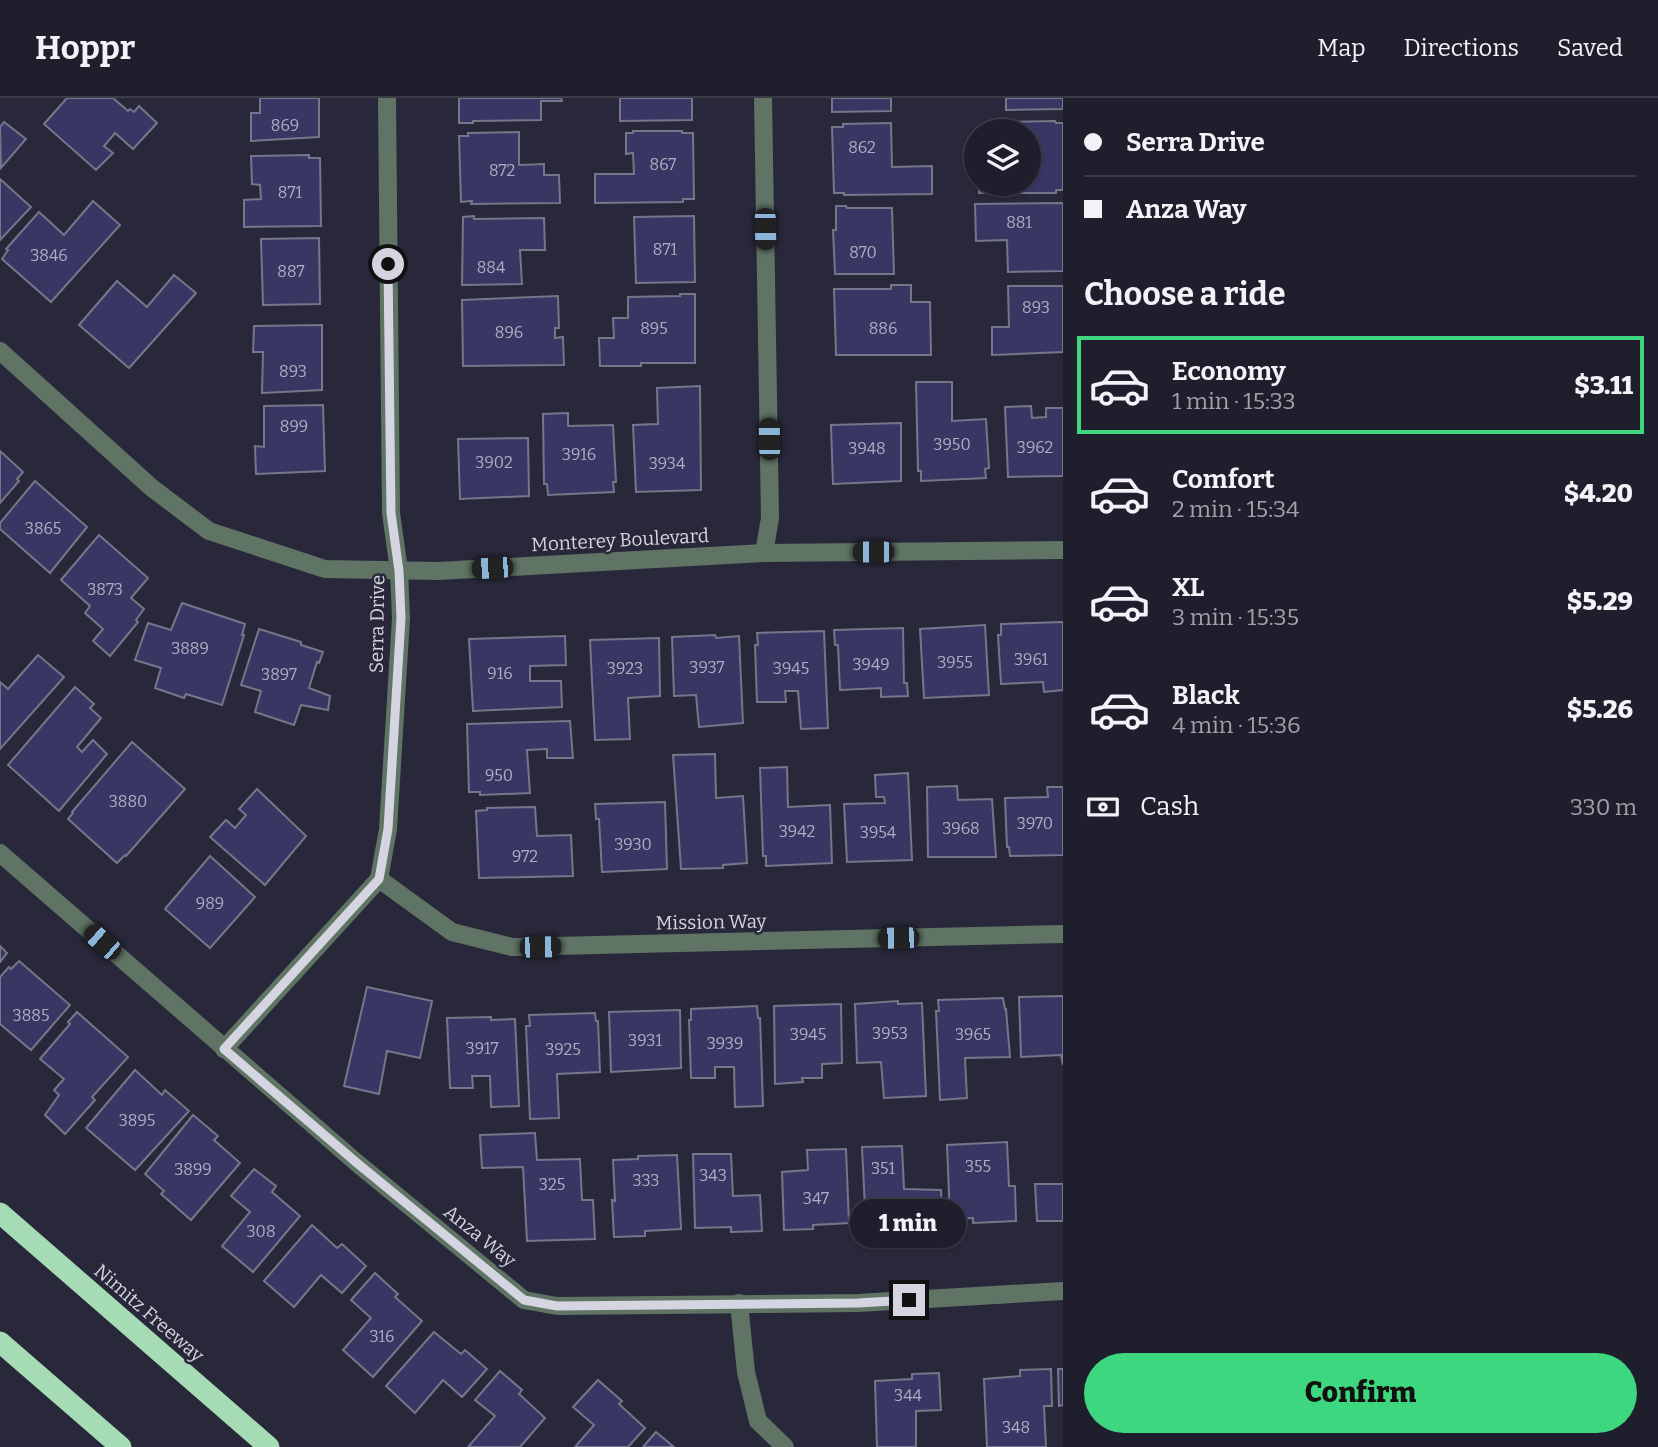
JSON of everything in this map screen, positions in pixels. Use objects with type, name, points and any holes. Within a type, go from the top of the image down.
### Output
[{"type":"highway","name":"Nimitz Freeway","points":[[0,1213],[269,1447]]},
{"type":"highway","points":[[0,1342],[121,1447]]},
{"type":"street","name":"Serra Drive","points":[[379,879],[388,829],[401,618],[399,571],[391,513],[387,98]]},
{"type":"street","points":[[763,98],[770,518],[764,552]]},
{"type":"street","name":"Monterey Boulevard","points":[[0,351],[152,488],[209,531],[325,569],[399,571],[764,552],[1063,550]]},
{"type":"street","name":"Anza Way","points":[[0,853],[357,1163],[524,1300],[557,1306],[858,1303],[1063,1291]]},
{"type":"street","points":[[224,1049],[379,879]]},
{"type":"street","name":"Mission Way","points":[[379,879],[452,932],[512,947],[1063,934]]},
{"type":"street","points":[[739,1303],[746,1372],[758,1421],[785,1447]]},
{"type":"building","points":[[67,98],[113,98],[128,111],[130,109],[134,112],[139,106],[157,123],[133,149],[115,133],[104,146],[113,153],[96,170],[44,124]]},
{"type":"building","points":[[260,98],[319,98],[319,137],[251,141],[251,113],[260,113]]},
{"type":"building","points":[[459,98],[561,98],[562,101],[541,101],[541,120],[459,123]]},
{"type":"building","points":[[620,98],[692,98],[692,120],[620,121]]},
{"type":"building","points":[[832,98],[891,98],[891,111],[832,112]]},
{"type":"building","points":[[1006,98],[1063,98],[1063,109],[1006,110]]},
{"type":"building","points":[[1041,121],[1063,123],[1063,190],[1056,190],[1056,193],[1041,193]]},
{"type":"building","points":[[4,122],[26,139],[1,168],[0,127]]},
{"type":"building","points":[[891,123],[892,167],[932,166],[932,194],[834,193],[832,127],[843,127],[843,124]]},
{"type":"building","points":[[519,132],[519,165],[544,164],[544,175],[559,175],[560,203],[461,202],[459,136],[468,136],[468,133]]},
{"type":"building","points":[[626,133],[693,133],[694,199],[683,199],[683,202],[595,203],[595,174],[634,174],[633,153],[626,154]]},
{"type":"building","points":[[309,155],[309,158],[320,158],[321,226],[244,227],[244,200],[261,199],[260,185],[252,184],[251,156]]},
{"type":"building","points":[[0,179],[31,207],[0,240]]},
{"type":"building","points":[[93,201],[120,225],[51,302],[2,259],[8,250],[6,249],[39,212],[64,235]]},
{"type":"building","points":[[1063,203],[1063,271],[1008,272],[1007,240],[976,241],[975,204]]},
{"type":"building","points":[[836,206],[892,208],[894,274],[835,274],[833,230],[836,230]]},
{"type":"building","points":[[474,216],[474,219],[544,218],[545,250],[520,250],[522,284],[462,285],[463,217]]},
{"type":"building","points":[[694,216],[695,282],[636,283],[634,217]]},
{"type":"building","points":[[319,238],[320,304],[263,305],[261,239]]},
{"type":"building","points":[[174,275],[196,293],[129,368],[79,325],[117,281],[147,307]]},
{"type":"building","points":[[891,285],[911,285],[911,302],[930,302],[931,355],[836,355],[834,289],[891,289]]},
{"type":"building","points":[[1008,286],[1063,286],[1063,352],[992,355],[992,327],[1009,327]]},
{"type":"building","points":[[695,294],[695,363],[600,366],[599,338],[614,338],[613,318],[628,318],[628,297]]},
{"type":"building","points":[[558,296],[559,328],[555,328],[555,338],[563,337],[564,365],[463,366],[462,300]]},
{"type":"building","points":[[322,325],[322,390],[262,393],[263,352],[253,352],[254,326]]},
{"type":"building","points":[[916,382],[952,382],[952,421],[986,419],[989,468],[985,469],[986,478],[921,481],[921,471],[918,471]]},
{"type":"building","points":[[700,386],[701,490],[636,492],[633,425],[658,424],[657,388]]},
{"type":"building","points":[[323,405],[325,471],[256,474],[255,446],[264,447],[264,406]]},
{"type":"building","points":[[1031,406],[1032,418],[1046,417],[1046,408],[1063,408],[1063,476],[1008,477],[1005,407]]},
{"type":"building","points":[[568,413],[568,426],[613,425],[616,482],[613,482],[614,492],[548,495],[547,484],[544,484],[543,414]]},
{"type":"building","points":[[901,423],[901,481],[833,484],[831,425]]},
{"type":"building","points":[[528,438],[529,496],[460,499],[458,439]]},
{"type":"building","points":[[0,451],[23,472],[17,479],[19,481],[0,503]]},
{"type":"building","points":[[35,481],[87,527],[50,573],[0,529],[0,523]]},
{"type":"building","points":[[99,535],[148,578],[131,598],[144,609],[136,620],[138,622],[110,656],[93,641],[103,629],[85,613],[90,606],[61,580]]},
{"type":"building","points":[[182,603],[245,624],[222,705],[186,694],[184,698],[155,688],[161,668],[135,660],[148,623],[171,630]]},
{"type":"building","points":[[1063,622],[1063,690],[1044,692],[1043,682],[1001,684],[998,635],[1001,635],[1001,624]]},
{"type":"building","points":[[985,625],[989,695],[924,698],[920,629]]},
{"type":"building","points":[[903,628],[904,683],[907,683],[908,696],[881,697],[881,688],[840,690],[838,645],[835,645],[834,630]]},
{"type":"building","points":[[259,629],[323,652],[309,688],[330,696],[328,710],[301,705],[294,725],[255,712],[261,691],[241,685]]},
{"type":"building","points":[[824,631],[828,728],[801,729],[798,691],[785,691],[786,702],[757,702],[757,633]]},
{"type":"building","points":[[715,635],[716,638],[739,636],[743,723],[699,727],[696,695],[674,696],[672,637]]},
{"type":"building","points":[[565,636],[566,665],[530,666],[530,681],[561,681],[562,707],[473,711],[469,639]]},
{"type":"building","points":[[659,638],[660,696],[628,698],[630,739],[595,740],[590,640]]},
{"type":"building","points":[[38,655],[64,677],[0,749],[0,682],[8,689]]},
{"type":"building","points":[[75,687],[94,704],[90,708],[101,718],[77,747],[82,752],[93,740],[107,754],[59,811],[8,765]]},
{"type":"building","points":[[570,721],[573,758],[547,758],[547,749],[527,750],[530,793],[480,795],[480,792],[469,792],[467,724]]},
{"type":"building","points":[[132,742],[185,789],[117,863],[68,819]]},
{"type":"building","points":[[715,754],[716,798],[743,796],[747,863],[723,865],[723,868],[681,869],[673,755]]},
{"type":"building","points":[[787,767],[788,807],[830,805],[832,863],[766,866],[766,856],[763,856],[760,768]]},
{"type":"building","points":[[908,773],[912,860],[847,862],[844,804],[885,803],[884,797],[876,797],[875,775]]},
{"type":"building","points":[[957,786],[958,800],[992,799],[996,857],[928,857],[927,787]]},
{"type":"building","points":[[1047,787],[1063,787],[1063,855],[1010,856],[1007,847],[1005,798],[1048,797]]},
{"type":"building","points":[[257,789],[306,836],[265,885],[210,837],[226,820],[235,828],[246,815],[239,809]]},
{"type":"building","points":[[665,802],[667,869],[602,872],[599,819],[596,819],[595,804]]},
{"type":"building","points":[[535,807],[537,836],[571,835],[573,876],[479,878],[476,811],[487,808]]},
{"type":"building","points":[[210,856],[255,897],[210,948],[165,909]]},
{"type":"building","points":[[0,946],[7,953],[0,962]]},
{"type":"building","points":[[19,961],[70,1005],[31,1050],[0,1024],[0,977]]},
{"type":"building","points":[[367,987],[432,1001],[420,1058],[387,1051],[379,1094],[344,1086]]},
{"type":"building","points":[[1063,996],[1063,1065],[1061,1055],[1021,1057],[1019,997]]},
{"type":"building","points":[[1003,998],[1010,1057],[965,1058],[967,1098],[940,1100],[936,1011],[939,1011],[938,1000]]},
{"type":"building","points":[[898,1001],[898,1004],[922,1003],[926,1096],[884,1098],[881,1062],[857,1063],[855,1004]]},
{"type":"building","points":[[841,1004],[842,1063],[822,1064],[822,1078],[802,1078],[803,1082],[775,1084],[774,1006]]},
{"type":"building","points":[[757,1006],[760,1018],[763,1106],[735,1107],[734,1067],[715,1067],[715,1078],[691,1078],[691,1009]]},
{"type":"building","points":[[680,1010],[681,1068],[611,1072],[609,1012]]},
{"type":"building","points":[[77,1012],[128,1057],[92,1097],[95,1100],[65,1134],[45,1115],[59,1095],[54,1090],[64,1079],[40,1059]]},
{"type":"building","points":[[595,1013],[598,1021],[600,1072],[557,1074],[559,1118],[530,1119],[526,1026],[530,1026],[529,1015]]},
{"type":"building","points":[[491,1017],[491,1020],[515,1019],[519,1106],[491,1107],[490,1076],[472,1076],[473,1088],[450,1088],[447,1018]]},
{"type":"building","points":[[135,1070],[162,1095],[165,1090],[189,1111],[135,1170],[86,1128]]},
{"type":"building","points":[[193,1115],[218,1136],[214,1140],[240,1163],[191,1220],[161,1194],[164,1191],[145,1174]]},
{"type":"building","points":[[535,1133],[537,1160],[580,1159],[582,1200],[593,1200],[595,1239],[527,1241],[523,1167],[482,1168],[480,1135]]},
{"type":"building","points":[[1007,1142],[1009,1186],[1015,1186],[1016,1221],[973,1223],[973,1218],[950,1219],[947,1145]]},
{"type":"building","points":[[902,1146],[904,1189],[941,1190],[942,1213],[930,1214],[931,1225],[866,1228],[862,1147]]},
{"type":"building","points":[[846,1149],[849,1223],[813,1225],[813,1229],[784,1230],[782,1172],[808,1170],[807,1150]]},
{"type":"building","points":[[693,1154],[731,1154],[733,1196],[760,1195],[762,1231],[731,1232],[731,1227],[695,1228]]},
{"type":"building","points":[[677,1155],[681,1229],[645,1231],[645,1236],[614,1237],[613,1160]]},
{"type":"building","points":[[254,1169],[276,1186],[272,1192],[300,1216],[253,1272],[222,1246],[250,1212],[231,1196]]},
{"type":"building","points":[[1035,1184],[1063,1184],[1063,1221],[1037,1221]]},
{"type":"building","points":[[312,1225],[337,1248],[342,1244],[366,1266],[342,1293],[321,1275],[294,1307],[264,1281]]},
{"type":"building","points":[[375,1273],[398,1294],[395,1297],[422,1321],[373,1377],[343,1350],[371,1318],[351,1300]]},
{"type":"building","points":[[434,1332],[461,1354],[465,1350],[487,1369],[462,1397],[443,1380],[415,1413],[386,1386]]},
{"type":"building","points":[[1051,1369],[1052,1406],[1044,1406],[1046,1447],[987,1447],[984,1379],[1020,1376],[1020,1370]]},
{"type":"building","points":[[1058,1369],[1063,1369],[1063,1405],[1059,1406]]},
{"type":"building","points":[[500,1371],[522,1390],[519,1394],[545,1418],[520,1447],[468,1447],[495,1416],[475,1400]]},
{"type":"building","points":[[939,1373],[941,1410],[916,1411],[916,1447],[877,1447],[875,1381],[912,1379],[912,1374]]},
{"type":"building","points":[[598,1380],[622,1401],[619,1404],[645,1428],[628,1447],[575,1447],[594,1425],[573,1407]]},
{"type":"building","points":[[656,1432],[674,1447],[643,1447]]},
{"type":"route","points":[[388,264],[391,513],[399,571],[401,624],[388,829],[379,879],[224,1049],[524,1300],[557,1306],[858,1303],[909,1300]]}]
